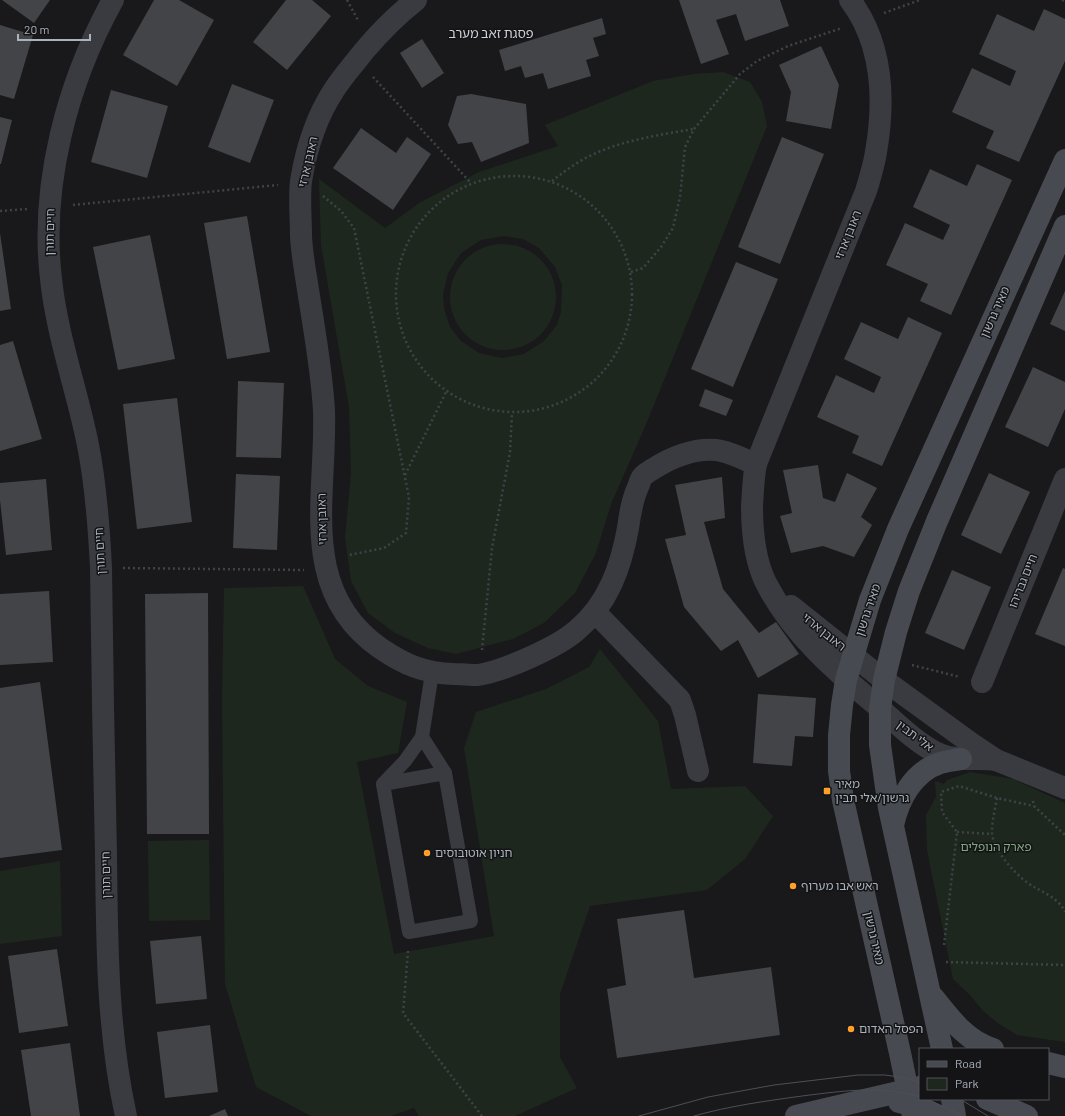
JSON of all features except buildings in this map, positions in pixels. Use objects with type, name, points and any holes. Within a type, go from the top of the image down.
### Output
[{"type":"street","name":"חיים תורן","points":[[113,0],[83,64],[60,141],[55,162],[50,207],[49,249],[51,280],[57,316],[88,445],[98,517],[101,568],[107,965],[117,1075],[126,1116]]},
{"type":"street","name":"ראובן ארזי","points":[[416,0],[383,29],[334,90],[319,120],[308,151],[301,183],[302,252],[320,365],[324,412],[321,541],[325,565],[335,595],[346,615],[362,634],[394,658],[414,668],[432,673],[478,674],[519,662],[556,645],[576,631],[595,612],[609,590],[619,564],[633,499],[643,476],[663,462],[698,450],[718,450],[756,464]]},
{"type":"street","name":"ראובן ארזי","points":[[846,680],[820,655],[796,628],[780,606],[766,582],[757,556],[752,532],[753,479],[756,464],[866,191],[876,153],[881,91],[878,60],[863,21],[850,0]]},
{"type":"street","name":"מאיר גרשון","points":[[913,1099],[900,1055],[843,800],[840,771],[839,735],[846,680],[870,600],[898,529],[1065,160]]},
{"type":"street","points":[[942,1048],[889,808],[880,745],[880,709],[884,680],[896,632],[909,592],[937,521],[1065,226]]},
{"type":"street","name":"חיים גבריהו","points":[[982,682],[1065,479]]},
{"type":"street","name":"ראובן ארזי","points":[[766,582],[786,602],[884,680]]},
{"type":"street","points":[[595,612],[680,700],[698,771]]},
{"type":"street","name":"אלי תבין","points":[[846,680],[914,738],[942,755],[950,758],[986,758],[996,760],[1065,788]]},
{"type":"street","name":"אלי תבין","points":[[884,680],[996,760]]},
{"type":"street","points":[[893,828],[901,800],[910,786],[921,774],[940,763],[961,759]]},
{"type":"street","points":[[930,992],[952,1021],[964,1033],[991,1048]]},
{"type":"street","points":[[900,1055],[919,1065]]},
{"type":"street","points":[[1049,1063],[1065,1067]]},
{"type":"street","points":[[1049,1075],[1065,1075]]},
{"type":"street","points":[[796,1116],[870,1098],[913,1099],[939,1116]]},
{"type":"street","points":[[952,1100],[955,1116]]},
{"type":"street","points":[[989,1100],[1028,1116]]},
{"type":"lane","points":[[383,784],[405,761],[422,737],[432,673]]},
{"type":"lane","points":[[383,784],[409,932],[471,921],[445,773],[422,737]]},
{"type":"lane","points":[[383,784],[445,773]]},
{"type":"path","points":[[631,272],[643,268],[661,247],[673,228],[680,197],[685,147],[694,129],[740,74],[757,61],[788,46],[920,0]]},
{"type":"path","points":[[357,60],[470,182]]},
{"type":"path","points":[[552,181],[568,168],[594,154],[628,143],[694,129]]},
{"type":"path","points":[[515,174],[552,181],[586,199],[616,233],[631,272],[629,321],[618,349],[595,381],[556,406],[512,413],[467,404],[432,380],[410,351],[397,316],[396,285],[404,246],[431,208],[470,182],[515,174]]},
{"type":"path","points":[[0,211],[301,183],[327,198],[341,211],[354,228],[409,497],[406,533],[384,548],[325,565],[101,568]]},
{"type":"path","points":[[405,476],[448,390]]},
{"type":"path","points":[[478,674],[492,548],[510,452],[512,413]]},
{"type":"path","points":[[889,659],[982,682]]},
{"type":"path","points":[[1034,775],[1030,788],[1034,806]]},
{"type":"path","points":[[944,946],[957,832],[942,812],[941,792],[959,786],[997,798],[1034,806],[1065,835]]},
{"type":"path","points":[[997,798],[992,834],[998,850],[1013,871],[1032,886],[1049,895],[1063,908],[1065,912]]},
{"type":"path","points":[[957,832],[992,834]]},
{"type":"path","points":[[409,932],[403,1013],[482,1116]]},
{"type":"path","points":[[923,961],[1065,965]]},
{"type":"green space","points":[[723,72],[750,82],[762,102],[767,126],[647,422],[611,504],[596,553],[575,593],[544,623],[513,639],[456,654],[428,648],[395,633],[368,613],[351,581],[345,538],[351,473],[349,407],[321,245],[319,179],[385,228],[419,203],[479,172],[558,146],[545,125],[653,81],[694,74]],"holes":[[[504,236],[523,239],[539,248],[555,267],[562,285],[561,312],[557,325],[544,341],[524,354],[502,358],[479,353],[461,341],[450,327],[444,308],[443,294],[448,273],[461,253],[481,240]]]},
{"type":"green space","points":[[503,244],[523,248],[540,260],[552,277],[556,297],[552,317],[540,334],[523,346],[503,350],[483,346],[466,334],[454,317],[450,297],[454,277],[466,260],[483,248]]},
{"type":"green space","points":[[303,586],[335,659],[368,686],[407,702],[398,753],[357,762],[394,954],[494,936],[464,748],[476,712],[546,689],[589,667],[600,649],[658,721],[671,789],[745,786],[773,816],[745,859],[707,890],[590,906],[560,994],[560,1057],[577,1088],[515,1116],[419,1116],[414,1108],[391,1116],[311,1116],[256,1087],[225,984],[222,701],[224,588]]},
{"type":"green space","name":"פארק הנופלים","points":[[970,772],[1013,779],[1065,803],[1065,1042],[1017,1035],[999,1024],[983,1011],[970,995],[953,979],[927,850],[926,815],[936,797],[935,781],[944,784],[947,780]]},
{"type":"green space","points":[[209,840],[210,920],[149,921],[148,841]]},
{"type":"green space","points":[[60,861],[62,936],[0,944],[0,871]]},
{"type":"tram line","points":[[639,1116],[708,1097],[774,1085],[858,1075],[885,1075],[906,1078],[919,1083]]},
{"type":"tram line","points":[[694,1116],[721,1109],[761,1102],[847,1091],[890,1091],[919,1097]]},
{"type":"tram line","points":[[929,1100],[963,1116]]},
{"type":"tram line","points":[[962,1100],[988,1116]]},
{"type":"place","name":"מאיר גרשון/אלי תבין","points":[[827,791]]},
{"type":"place","name":"חניון אוטובוסים","points":[[427,853]]},
{"type":"place","name":"ראש אבו מערוף","points":[[793,886]]},
{"type":"place","name":"הפסל האדום","points":[[851,1029]]},
{"type":"district","name":"פסגת זאב מערב","points":[[491,33]]}]
